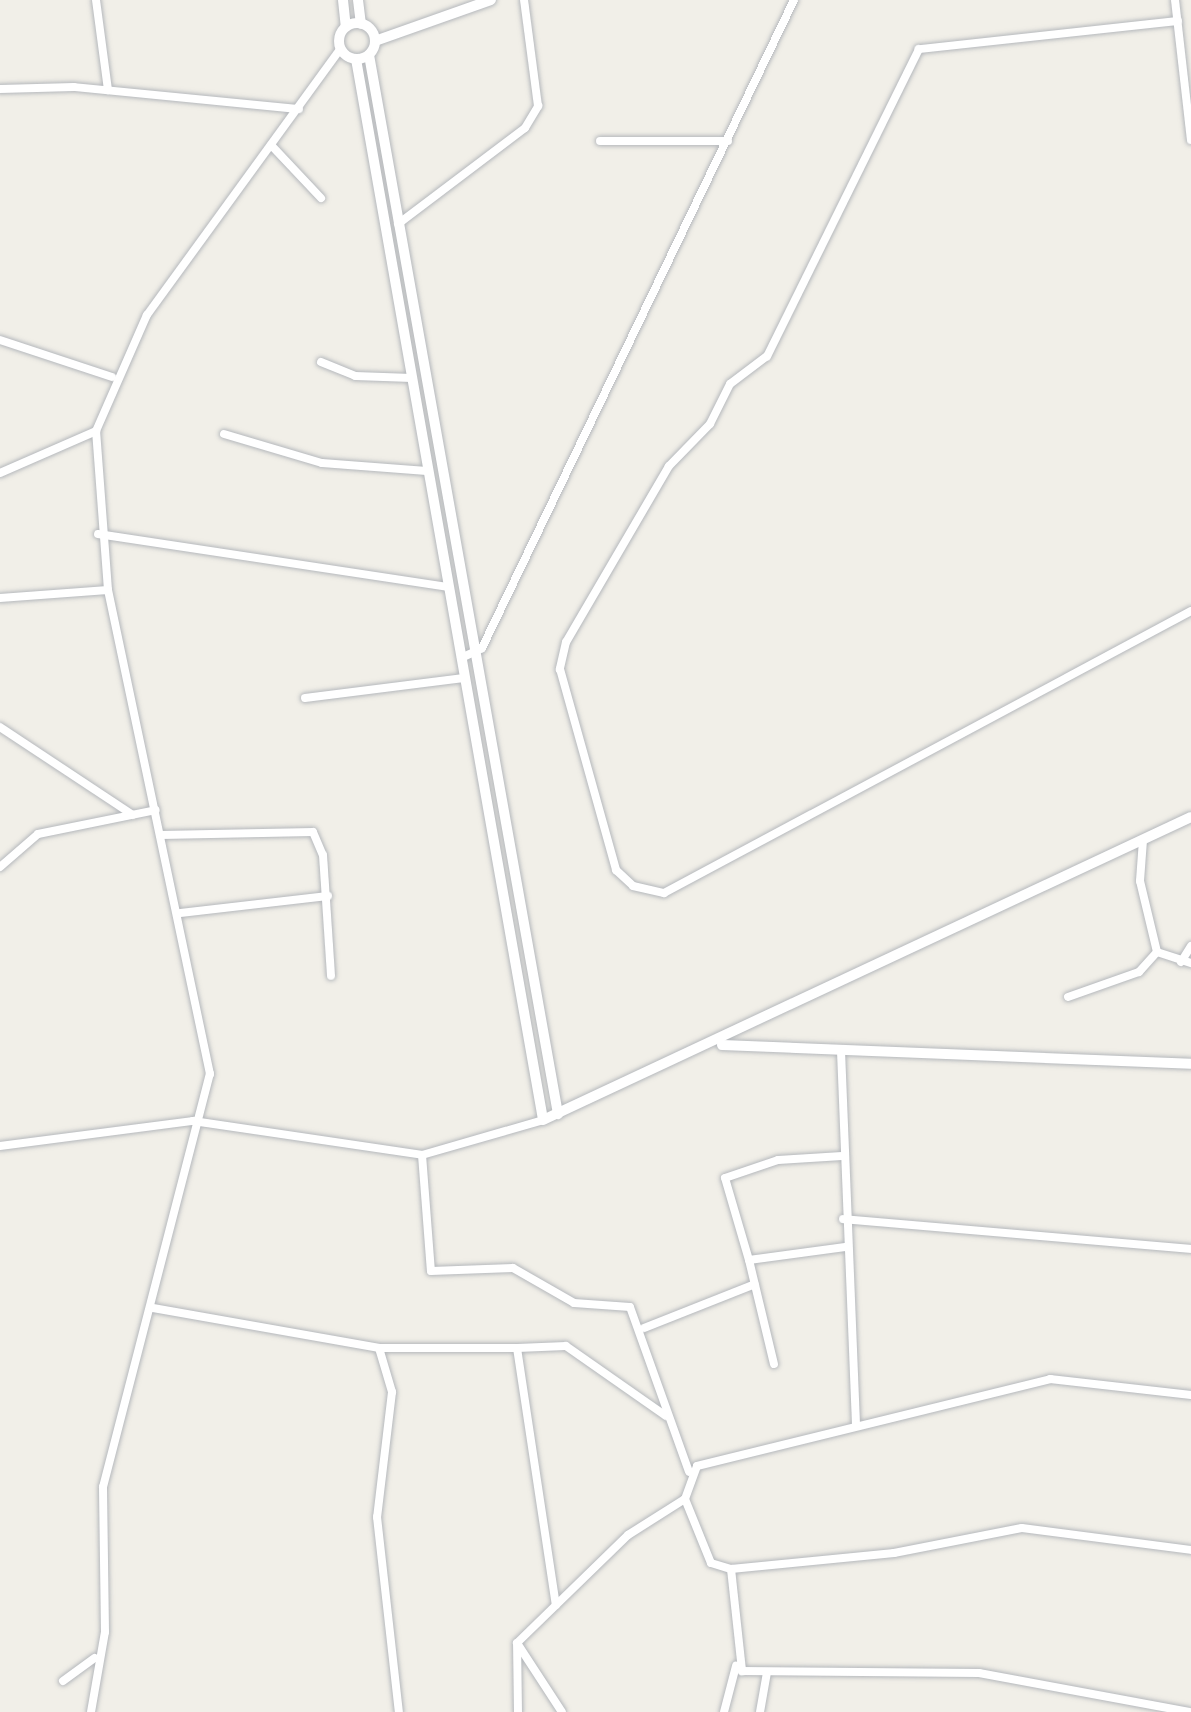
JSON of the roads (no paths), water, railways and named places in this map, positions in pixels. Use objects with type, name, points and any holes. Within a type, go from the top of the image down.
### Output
[{"type":"street","points":[[96,0],[108,90]]},
{"type":"street","points":[[91,1712],[96,1658],[104,1632],[103,1488],[153,1308],[192,1120],[208,1090],[209,1049],[108,590],[98,534],[96,431],[112,377],[340,49],[346,27],[343,0]]},
{"type":"street","points":[[358,0],[361,24],[375,41]]},
{"type":"street","points":[[491,0],[375,41],[369,54],[558,1114]]},
{"type":"street","points":[[398,224],[525,128],[538,106],[524,0]]},
{"type":"street","points":[[461,658],[474,654],[794,0]]},
{"type":"street","points":[[1175,0],[1191,140]]},
{"type":"street","points":[[1178,21],[919,49],[766,356],[730,384],[710,424],[669,466],[566,642],[560,669],[616,870],[633,886],[664,894],[1191,612]]},
{"type":"street","points":[[346,27],[361,24]]},
{"type":"street","points":[[340,49],[356,59],[543,1120]]},
{"type":"street","points":[[356,59],[369,54]]},
{"type":"street","points":[[0,90],[108,90],[300,109]]},
{"type":"street","points":[[600,141],[728,141]]},
{"type":"street","points":[[271,145],[320,198]]},
{"type":"street","points":[[0,340],[112,377]]},
{"type":"street","points":[[321,362],[355,376],[412,378]]},
{"type":"street","points":[[0,473],[96,431]]},
{"type":"street","points":[[224,434],[322,463],[427,471]]},
{"type":"street","points":[[98,534],[448,587]]},
{"type":"street","points":[[0,598],[108,590]]},
{"type":"street","points":[[305,698],[464,678]]},
{"type":"street","points":[[0,727],[133,815]]},
{"type":"street","points":[[0,867],[38,834],[156,810]]},
{"type":"street","points":[[0,1146],[192,1120],[422,1155],[543,1120],[718,1044],[1191,817]]},
{"type":"street","points":[[161,835],[301,827],[323,855],[331,976]]},
{"type":"street","points":[[1144,840],[1140,880],[1157,952]]},
{"type":"street","points":[[180,914],[328,896]]},
{"type":"street","points":[[1157,952],[1186,963],[1191,946]]},
{"type":"street","points":[[1068,997],[1138,972],[1157,952]]},
{"type":"street","points":[[718,1044],[1191,1064]]},
{"type":"street","points":[[840,1051],[843,1219],[856,1424]]},
{"type":"street","points":[[422,1155],[431,1270],[513,1268],[574,1303],[624,1302],[644,1328],[666,1416],[688,1472],[685,1499],[711,1563],[731,1569],[1022,1528],[1191,1550]]},
{"type":"street","points":[[774,1364],[726,1178],[762,1163],[842,1156]]},
{"type":"street","points":[[843,1219],[1191,1250]]},
{"type":"street","points":[[749,1260],[845,1248]]},
{"type":"street","points":[[644,1328],[755,1284]]},
{"type":"street","points":[[153,1308],[379,1348],[566,1346],[666,1416]]},
{"type":"street","points":[[379,1348],[392,1392],[377,1517],[400,1712]]},
{"type":"street","points":[[516,1348],[556,1606]]},
{"type":"street","points":[[688,1472],[856,1424],[1050,1379],[1191,1395]]},
{"type":"street","points":[[518,1712],[517,1643],[628,1535],[685,1499]]},
{"type":"street","points":[[724,1712],[736,1666],[731,1569]]},
{"type":"street","points":[[517,1643],[562,1712]]},
{"type":"street","points":[[64,1681],[96,1658]]},
{"type":"street","points":[[736,1666],[767,1673],[979,1673],[1189,1712]]},
{"type":"street","points":[[760,1712],[767,1673]]}]
